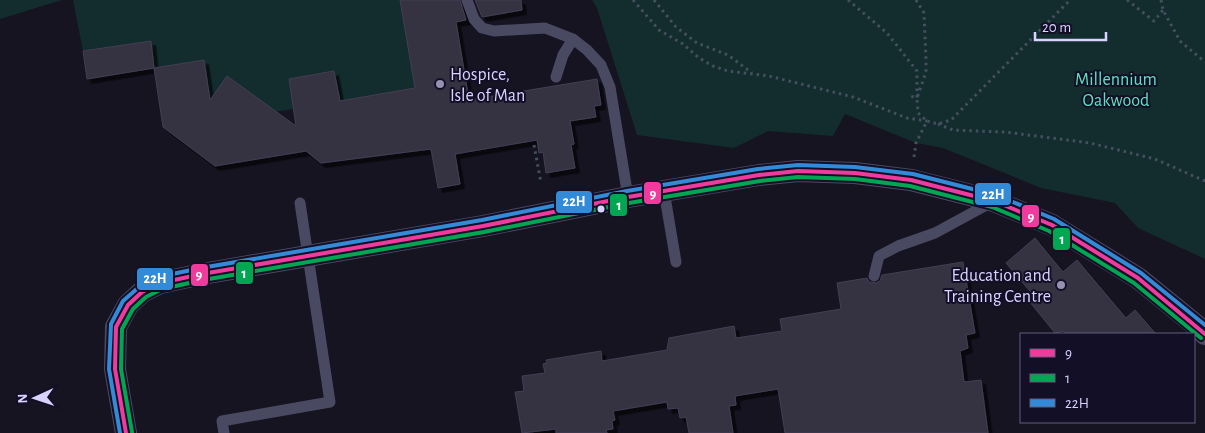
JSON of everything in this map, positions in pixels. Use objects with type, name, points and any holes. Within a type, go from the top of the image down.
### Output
[{"type":"street","points":[[126,433],[115,369],[116,327],[128,305],[142,292],[160,283],[202,274],[522,219],[628,197],[759,175],[798,171],[855,173],[911,180],[994,201],[1052,225],[1138,278],[1205,334]]},
{"type":"lane","points":[[467,0],[474,20],[482,28],[494,31],[545,28],[573,39],[601,65],[610,87],[628,197]]},
{"type":"lane","points":[[556,77],[563,55],[573,39]]},
{"type":"lane","points":[[664,192],[676,262]]},
{"type":"lane","points":[[874,276],[879,256],[898,246],[935,233],[994,201]]},
{"type":"lane","points":[[224,433],[222,421],[330,402],[300,203]]},
{"type":"path","points":[[633,0],[659,30],[683,44],[699,58],[713,66],[728,71],[769,76],[853,97],[907,118],[927,121],[953,130],[1005,132],[1090,143],[1155,158],[1205,181]]},
{"type":"path","points":[[654,0],[676,27],[697,42],[728,55],[754,74]]},
{"type":"path","points":[[848,0],[887,33],[914,66],[917,71],[918,114],[927,121]]},
{"type":"path","points":[[916,0],[924,13],[926,59],[926,72],[917,98]]},
{"type":"path","points":[[938,124],[951,120],[1070,0]]},
{"type":"path","points":[[1127,0],[1154,21],[1163,10]]},
{"type":"path","points":[[1161,0],[1163,10],[1180,41],[1205,62]]},
{"type":"path","points":[[910,96],[917,98]]},
{"type":"path","points":[[911,180],[916,143],[927,121]]},
{"type":"path","points":[[534,145],[541,183]]},
{"type":"green space","points":[[0,0],[62,0],[0,19]]},
{"type":"green space","points":[[73,0],[400,0],[415,88],[340,101],[334,71],[289,79],[293,109],[237,118],[227,77],[210,100],[154,68],[151,42],[83,51]]},
{"type":"green space","name":"Millennium Oakwood","points":[[592,0],[1205,0],[1205,259],[1138,228],[1115,203],[1041,188],[943,148],[916,143],[845,114],[833,136],[768,131],[734,148],[637,135],[597,8]]},
{"type":"building","name":"Hospice, Isle of Man","points":[[400,0],[460,0],[466,20],[456,22],[469,100],[597,79],[601,105],[594,106],[596,117],[570,121],[574,144],[571,145],[575,168],[546,173],[543,152],[539,153],[537,140],[455,154],[460,184],[438,188],[431,149],[321,163],[306,151],[215,166],[163,127],[154,68],[204,60],[210,100],[227,76],[296,126],[289,79],[334,71],[340,101],[415,88]]},
{"type":"building","points":[[475,0],[521,0],[522,10],[482,17]]},
{"type":"building","points":[[151,41],[154,68],[87,79],[83,51]]},
{"type":"building","name":"Education and Training Centre","points":[[1035,238],[1063,272],[1077,260],[1126,318],[1135,310],[1155,333],[1065,333],[1063,331],[1055,333],[1029,301],[1035,297],[1006,263]]},
{"type":"building","points":[[963,262],[975,333],[966,335],[968,348],[960,351],[964,382],[981,380],[988,433],[785,433],[778,389],[735,396],[736,405],[729,406],[733,433],[689,433],[686,417],[680,418],[678,408],[668,409],[667,402],[613,411],[615,420],[612,421],[613,429],[606,430],[607,433],[556,433],[556,429],[522,433],[515,392],[524,391],[522,376],[545,373],[543,364],[547,363],[546,360],[601,351],[602,361],[667,350],[669,338],[734,326],[736,338],[782,331],[780,319],[841,309],[837,283],[867,278],[869,282],[876,283],[880,281],[882,275]]},
{"type":"transit line","name":"22H","points":[[120,433],[109,369],[111,324],[123,301],[139,287],[158,277],[482,220],[627,191],[758,169],[798,165],[855,167],[913,174],[996,195],[1054,219],[1141,273],[1205,325]]},
{"type":"transit line","name":"9","points":[[126,433],[115,369],[116,327],[128,305],[142,292],[160,283],[202,274],[483,226],[628,197],[759,175],[798,171],[855,173],[911,180],[994,201],[1052,225],[1138,278],[1205,334]]},
{"type":"transit line","name":"1","points":[[132,432],[121,369],[122,329],[133,309],[146,297],[162,289],[203,280],[484,232],[629,203],[760,181],[798,177],[855,179],[910,186],[992,207],[1049,231],[1134,283],[1195,333]]},
{"type":"transit line","name":"1","points":[[1195,333],[1201,338]]},
{"type":"place","name":"Hospice, Isle of Man","points":[[440,84]]},
{"type":"place","name":"Education and Training Centre","points":[[1061,285]]}]
